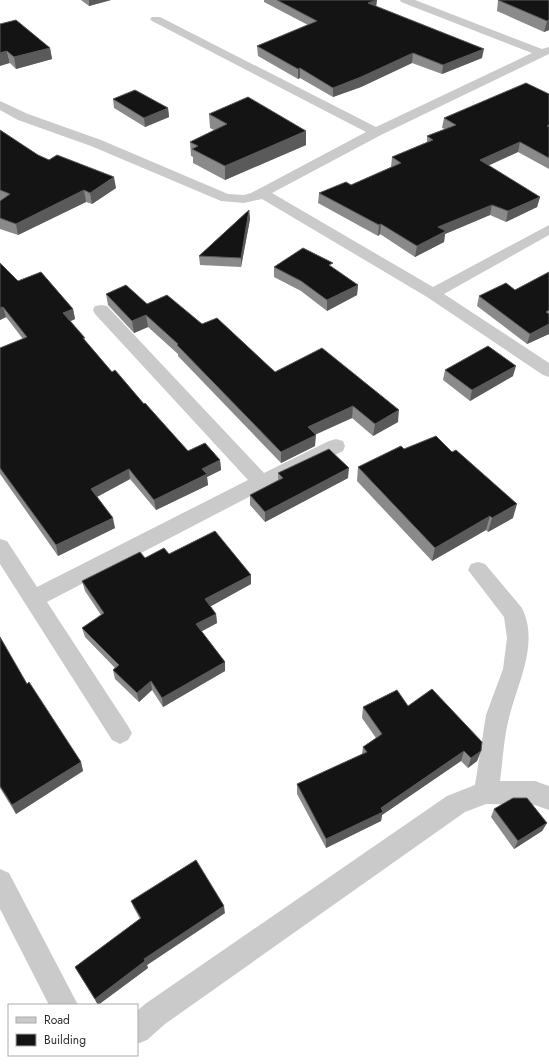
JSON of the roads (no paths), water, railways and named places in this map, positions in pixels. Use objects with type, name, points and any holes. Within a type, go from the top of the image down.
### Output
[{"type":"street","points":[[405,0],[546,51]]},
{"type":"street","points":[[156,20],[376,132]]},
{"type":"street","points":[[0,105],[23,117],[96,143],[226,198],[244,199],[262,193],[376,132],[546,51]]},
{"type":"street","points":[[262,193],[433,294],[549,371]]},
{"type":"street","points":[[433,294],[549,229]]},
{"type":"street","points":[[101,310],[261,482]]},
{"type":"street","points":[[34,599],[261,482],[336,446]]},
{"type":"street","points":[[0,547],[120,733]]},
{"type":"street","points":[[478,570],[514,614],[518,638],[514,669],[498,715],[486,792]]},
{"type":"street","points":[[138,1029],[155,1014],[456,804],[486,792],[535,793],[549,798]]},
{"type":"street","points":[[0,882],[63,1004]]}]
